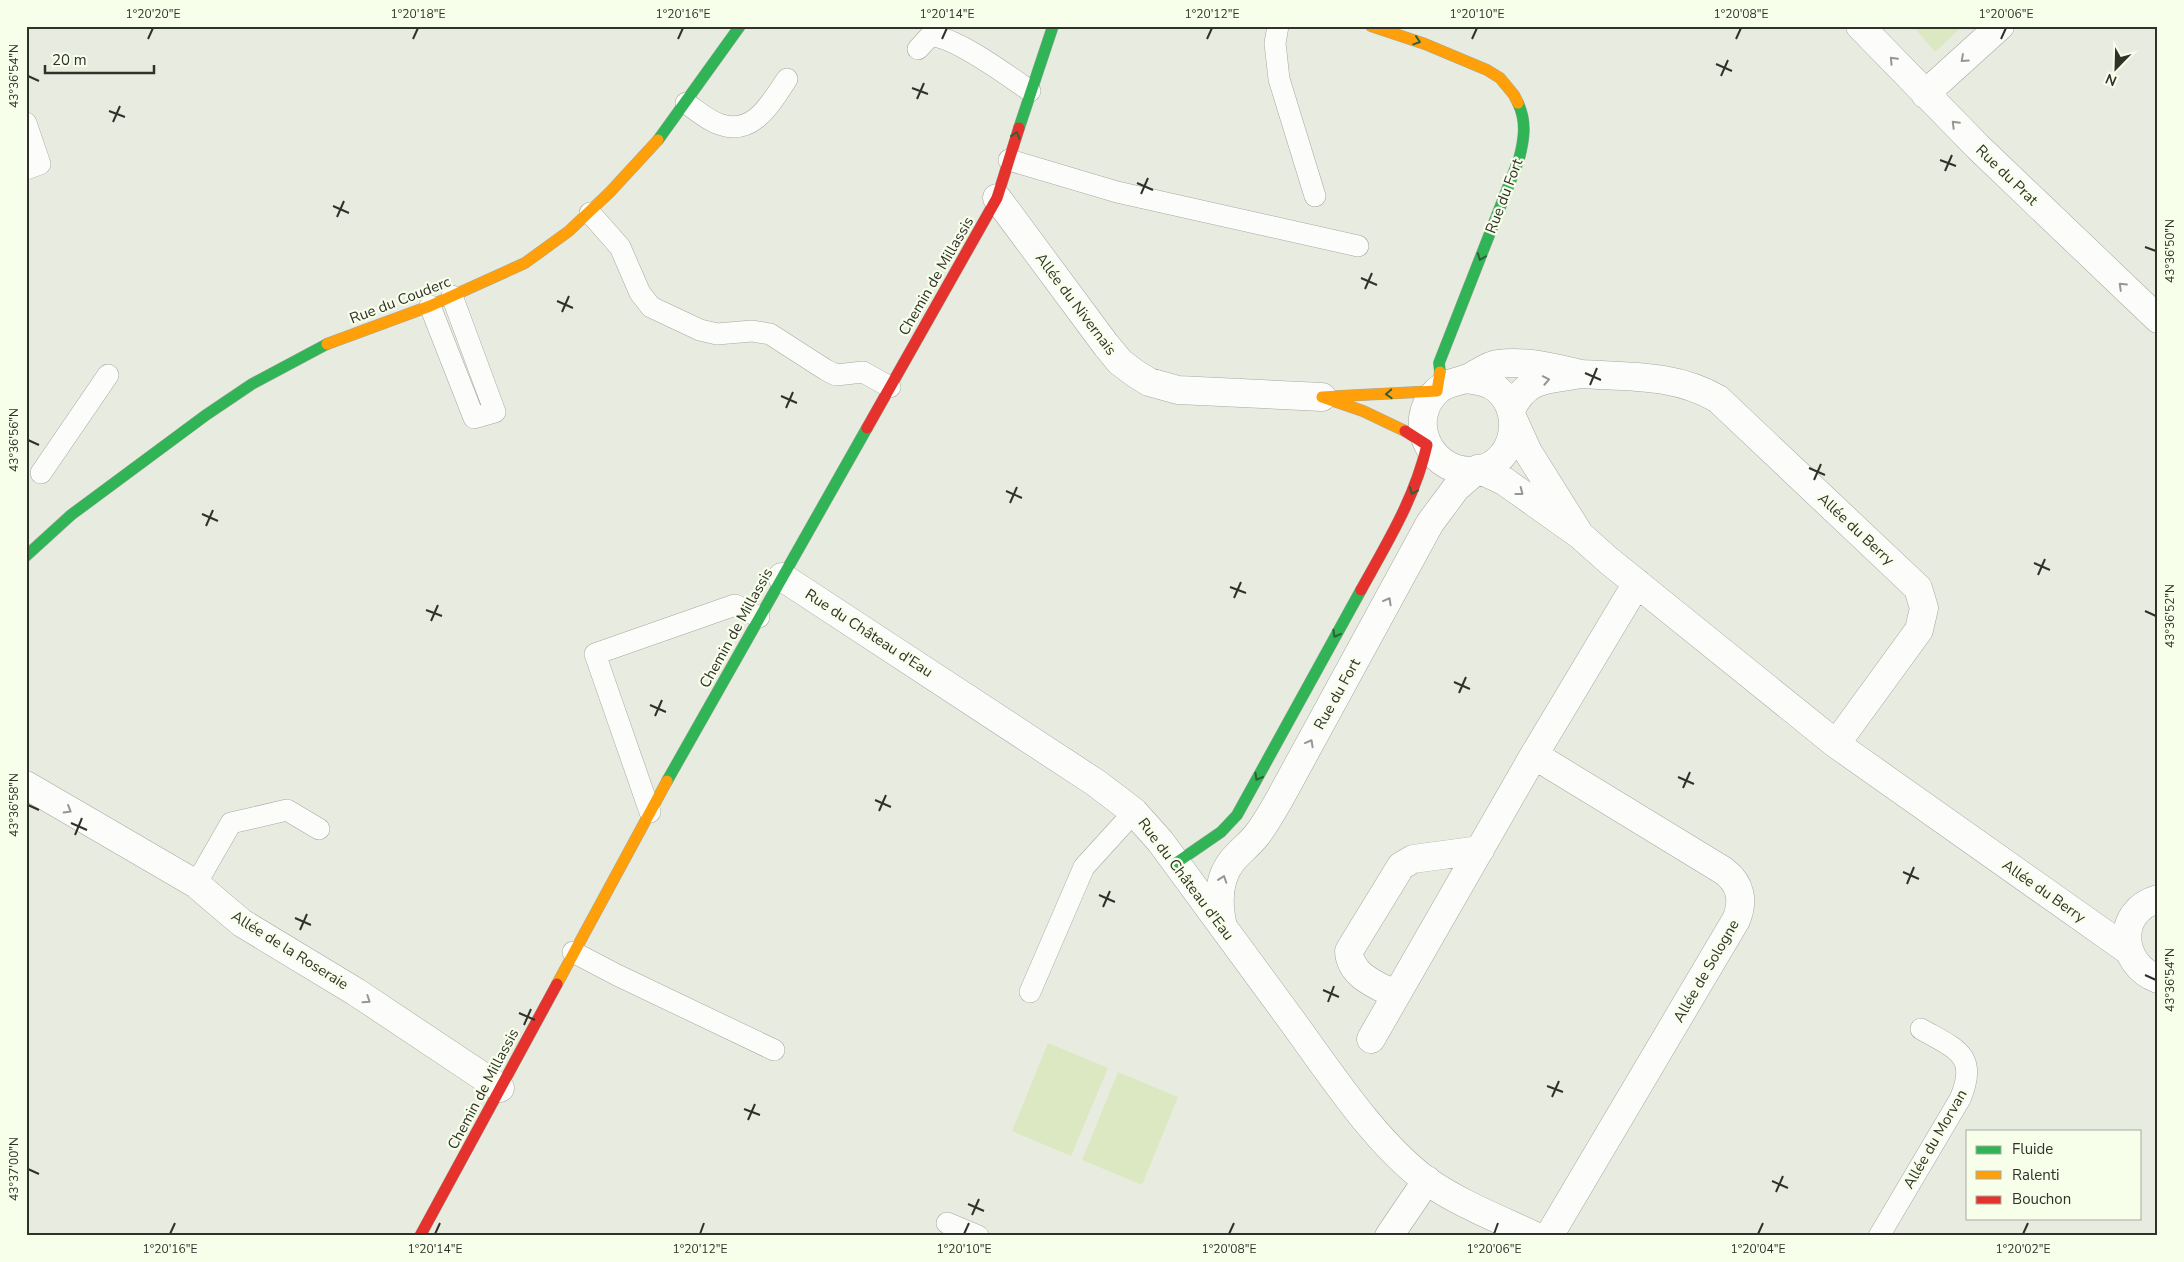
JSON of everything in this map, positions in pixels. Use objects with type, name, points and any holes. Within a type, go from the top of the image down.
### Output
[{"type":"street","name":"Rue du Couderc","points":[[26,556],[71,515],[126,473],[252,384],[336,340],[430,306],[524,263],[569,231],[634,168],[660,138],[740,26]]},
{"type":"street","name":"Chemin de Millassis","points":[[420,1236],[650,812],[997,198],[1030,91],[1054,26]]},
{"type":"street","name":"Rue du Fort","points":[[1371,26],[1425,44],[1487,70],[1500,78],[1514,95],[1524,116],[1523,142],[1519,159],[1439,363],[1440,379],[1437,391]]},
{"type":"street","name":"Rue du Prat","points":[[1860,26],[1978,148],[2158,319]]},
{"type":"street","points":[[1925,94],[2000,26]]},
{"type":"street","name":"Allée du Nivernais","points":[[997,198],[1120,362],[1149,382],[1178,390],[1322,397],[1437,391]]},
{"type":"street","name":"Allée du Berry","points":[[1466,379],[1497,364],[1527,364],[1581,374],[1680,382],[1718,398],[1918,588],[1924,608],[1919,630],[1836,744]]},
{"type":"street","name":"Allée du Berry","points":[[1580,535],[1528,452],[1512,415],[1517,397],[1524,389],[1536,382],[1581,374]]},
{"type":"street","points":[[1466,379],[1481,381],[1491,385],[1507,400],[1512,415],[1511,442],[1506,451],[1493,463],[1478,470],[1461,470],[1445,464],[1434,456],[1427,445],[1423,432],[1423,418],[1430,399],[1446,384],[1466,379]]},
{"type":"street","name":"Allée du Nivernais","points":[[1322,397],[1369,412],[1396,424],[1427,445]]},
{"type":"street","name":"Rue du Fort","points":[[1176,863],[1221,832],[1237,815],[1406,508],[1422,467],[1427,445]]},
{"type":"street","name":"Rue du Fort","points":[[1223,927],[1220,911],[1220,892],[1222,882],[1231,862],[1256,837],[1279,800],[1430,523],[1456,488],[1478,470]]},
{"type":"street","name":"Allée du Berry","points":[[1478,470],[1504,481],[1580,535],[1836,744],[2129,951],[2138,968],[2148,976],[2158,979]]},
{"type":"street","name":"Rue du Château d'Eau","points":[[782,577],[1096,783],[1134,812],[1147,825],[1176,863],[1326,1068],[1376,1131],[1398,1155],[1427,1180],[1452,1196],[1535,1236]]},
{"type":"street","points":[[1371,1039],[1534,755],[1637,583]]},
{"type":"street","name":"Allée de Sologne","points":[[1534,755],[1724,870],[1736,883],[1742,900],[1736,920],[1549,1236]]},
{"type":"street","name":"Allée de la Roseraie","points":[[26,785],[196,884],[242,923],[356,992],[500,1088]]},
{"type":"street","points":[[1396,995],[1363,978],[1352,967],[1348,951],[1401,866],[1413,859],[1480,850]]},
{"type":"street","points":[[2129,951],[2127,934],[2130,923],[2144,905],[2158,899]]},
{"type":"street","points":[[1389,1236],[1427,1180]]},
{"type":"lane","points":[[1278,26],[1275,43],[1279,79],[1315,196]]},
{"type":"lane","points":[[918,50],[930,36],[937,36],[985,60],[1030,91]]},
{"type":"lane","points":[[686,103],[717,124],[726,126],[746,125],[766,111],[787,79]]},
{"type":"lane","points":[[26,123],[40,164],[26,169]]},
{"type":"lane","points":[[1009,160],[1117,192],[1358,246]]},
{"type":"lane","points":[[590,212],[620,247],[640,293],[651,307],[682,323],[717,334],[752,331],[770,334],[836,375],[862,372],[890,386]]},
{"type":"lane","points":[[430,306],[474,418],[495,412],[452,296]]},
{"type":"lane","points":[[41,474],[108,375]]},
{"type":"lane","points":[[650,812],[595,654],[735,605],[759,618]]},
{"type":"lane","points":[[196,884],[232,823],[287,810],[320,829]]},
{"type":"lane","points":[[1030,992],[1084,867],[1134,812]]},
{"type":"lane","points":[[573,952],[616,975],[774,1050]]},
{"type":"lane","name":"Allée du Morvan","points":[[1879,1236],[1960,1099],[1967,1082],[1968,1070],[1962,1057],[1952,1046],[1921,1029]]},
{"type":"lane","points":[[947,1223],[978,1236]]},
{"type":"green space","points":[[1913,26],[1963,26],[1935,52]]},
{"type":"green space","points":[[1048,1043],[1108,1068],[1071,1156],[1012,1131]]},
{"type":"green space","points":[[1118,1072],[1178,1097],[1142,1185],[1082,1160]]},
{"type":"traffic: fast","points":[[658,140],[740,26]]},
{"type":"traffic: fast","points":[[1019,128],[1053,26]]},
{"type":"traffic: fast","points":[[1440,372],[1439,363],[1519,159],[1524,124],[1518,103]]},
{"type":"traffic: fast","points":[[26,556],[71,515],[206,415],[252,384],[327,344]]},
{"type":"traffic: fast","points":[[667,781],[867,428]]},
{"type":"traffic: fast","points":[[1176,863],[1221,832],[1237,815],[1361,590]]},
{"type":"traffic: slow","points":[[1371,26],[1425,44],[1487,70],[1500,78],[1518,103]]},
{"type":"traffic: slow","points":[[327,344],[430,306],[525,263],[569,231],[610,192],[658,140]]},
{"type":"traffic: slow","points":[[1405,431],[1363,411],[1322,397],[1437,391],[1440,372]]},
{"type":"traffic: slow","points":[[557,984],[667,781]]},
{"type":"traffic: jam","points":[[867,428],[997,198],[1019,128]]},
{"type":"traffic: jam","points":[[1361,590],[1408,502],[1422,465],[1427,445],[1405,431]]},
{"type":"traffic: jam","points":[[420,1236],[557,984]]}]
